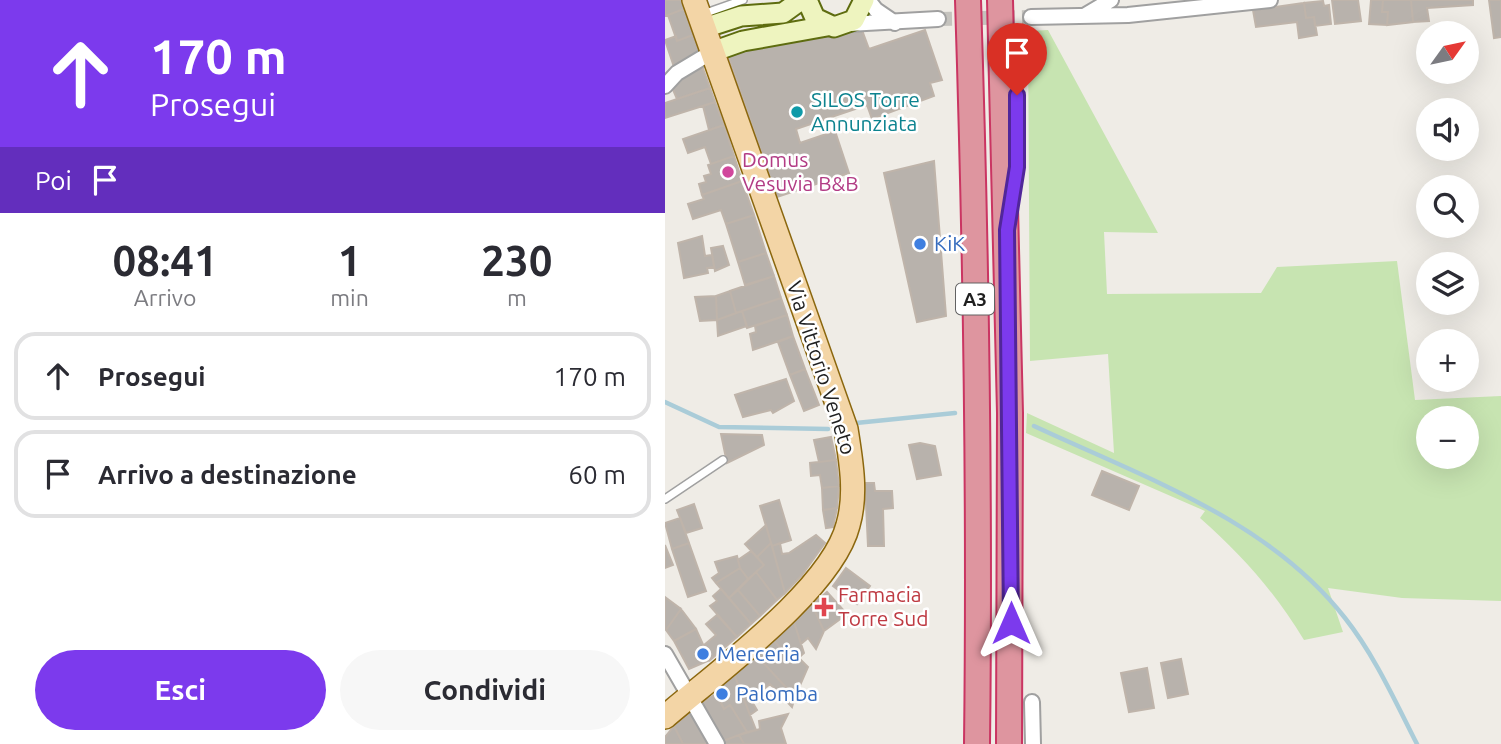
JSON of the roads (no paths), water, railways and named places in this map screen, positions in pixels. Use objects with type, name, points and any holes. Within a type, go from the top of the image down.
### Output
[{"type":"highway","points":[[960,0],[970,60]]},
{"type":"highway","name":"A3","points":[[968,0],[979,598],[977,744]]},
{"type":"highway","name":"A3","points":[[1000,0],[1007,230],[1011,585],[1009,744]]},
{"type":"highway","points":[[1007,230],[1017,167],[1023,8]]},
{"type":"main road","points":[[699,15],[783,13],[801,0]]},
{"type":"main road","points":[[807,0],[815,18],[827,26]]},
{"type":"main road","points":[[712,52],[743,41],[848,24],[859,14],[866,0]]},
{"type":"main road","name":"Via Vittorio Veneto","points":[[665,717],[812,588],[841,547],[849,525],[852,495],[852,464],[846,429],[699,15]]},
{"type":"street","points":[[866,0],[894,23]]},
{"type":"street","points":[[1083,16],[1111,0]]},
{"type":"street","points":[[1023,8],[1083,16],[1271,0]]},
{"type":"street","points":[[848,24],[938,19]]},
{"type":"street","points":[[665,86],[677,73],[712,52]]},
{"type":"street","points":[[665,654],[717,744]]},
{"type":"street","points":[[1032,702],[1033,744]]},
{"type":"lane","points":[[699,15],[743,0]]},
{"type":"lane","points":[[665,499],[723,460]]},
{"type":"waterway","points":[[665,402],[719,427],[828,429]]},
{"type":"waterway","points":[[856,423],[955,413]]},
{"type":"waterway","points":[[1034,426],[1202,504],[1280,554],[1314,584],[1356,633],[1384,679],[1417,744]]},
{"type":"tunnel","points":[[938,19],[1031,17]]},
{"type":"place","name":"SILOS Torre Annunziata","points":[[797,112]]},
{"type":"place","name":"Domus Vesuvia B&B","points":[[728,172]]},
{"type":"place","name":"KiK","points":[[920,244]]},
{"type":"place","name":"Farmacia Torre Sud","points":[[824,607]]},
{"type":"place","name":"Merceria","points":[[703,654]]},
{"type":"place","name":"Palomba","points":[[722,694]]}]
